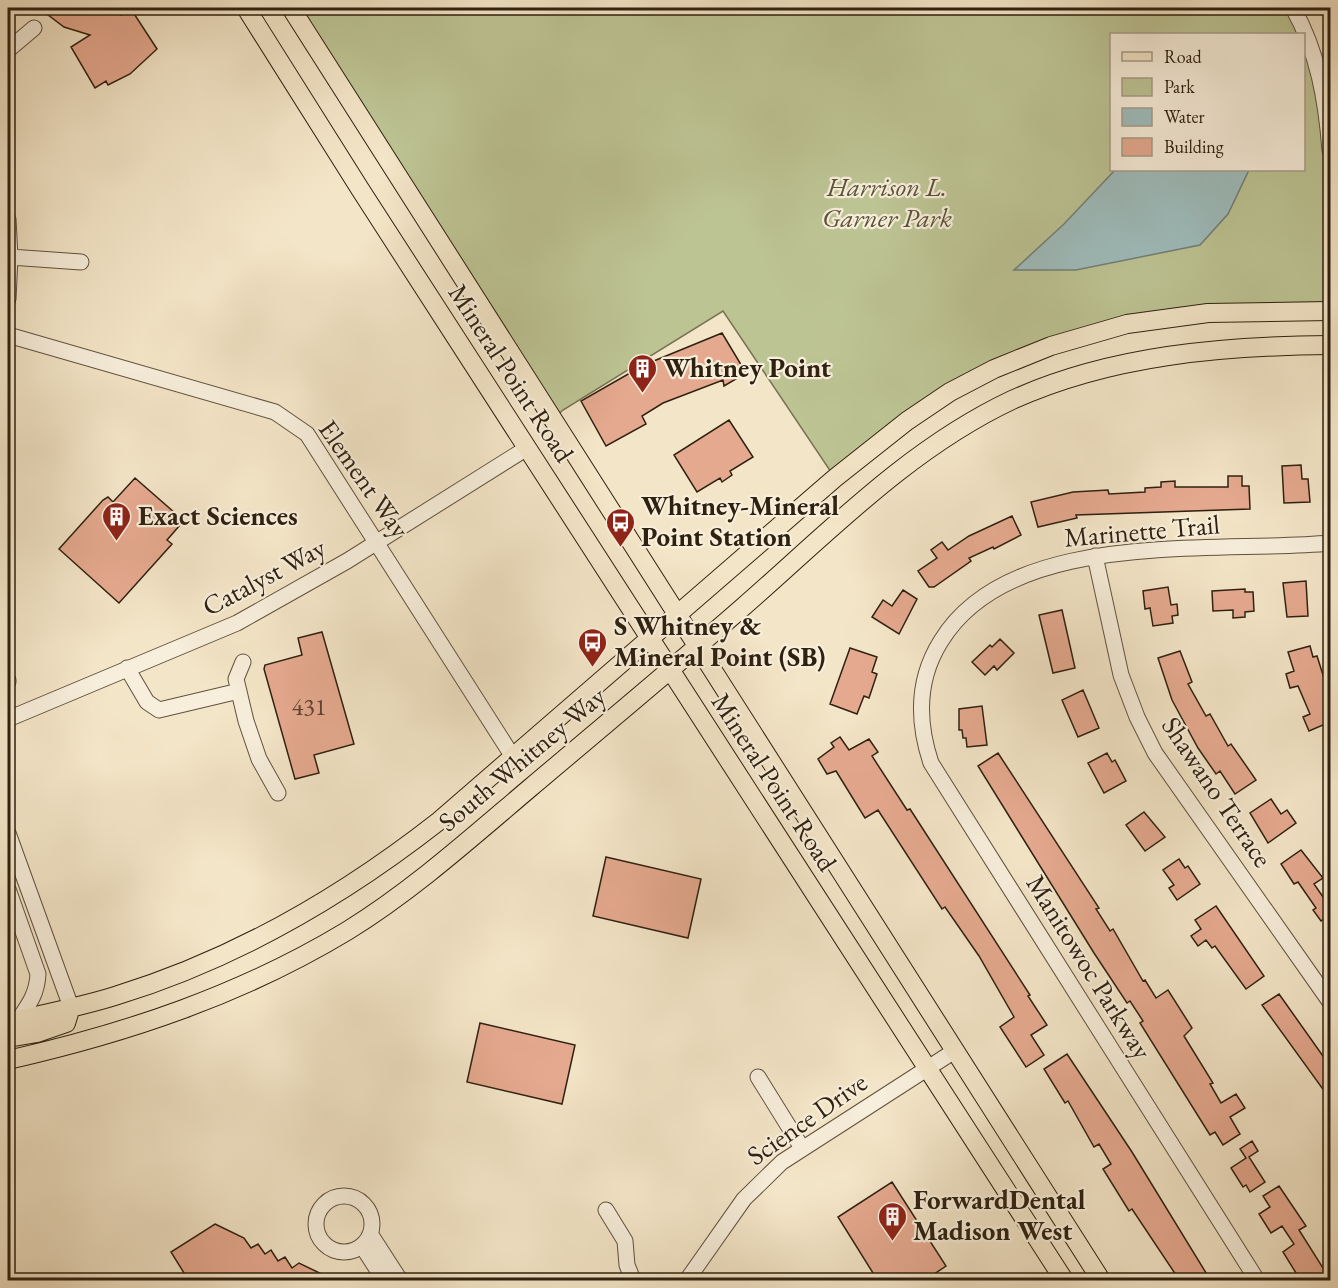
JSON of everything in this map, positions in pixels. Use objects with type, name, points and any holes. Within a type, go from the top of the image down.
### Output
[{"type":"main road","name":"Mineral Point Road","points":[[246,8],[649,639],[1064,1281]]},
{"type":"main road","name":"Mineral Point Road","points":[[291,8],[1101,1281]]},
{"type":"main road","name":"South Whitney Way","points":[[13,1020],[115,996],[182,971],[247,945],[344,890],[397,854],[513,757],[835,478],[906,421],[994,369],[1051,346],[1127,324],[1208,313],[1330,311]]},
{"type":"main road","name":"South Whitney Way","points":[[8,1060],[118,1033],[194,1007],[288,963],[347,931],[391,902],[489,823],[697,647],[855,506],[957,429],[1011,401],[1055,382],[1118,364],[1190,353],[1330,345]]},
{"type":"main road","points":[[8,1038],[37,1034],[66,1023],[71,1007]]},
{"type":"street","points":[[1293,8],[1324,67],[1323,89],[1330,150]]},
{"type":"street","points":[[8,50],[34,28]]},
{"type":"street","points":[[8,219],[10,257],[8,299]]},
{"type":"street","points":[[10,257],[81,262]]},
{"type":"street","name":"Element Way","points":[[8,335],[275,412],[307,434],[513,757]]},
{"type":"street","name":"Catalyst Way","points":[[8,719],[237,623],[294,593],[527,448]]},
{"type":"street","name":"Marinette Trail","points":[[928,666],[950,626],[975,603],[1012,581],[1045,567],[1095,556],[1330,543]]},
{"type":"street","name":"Shawano Terrace","points":[[1095,556],[1121,675],[1137,717],[1155,753],[1330,1002]]},
{"type":"street","points":[[243,662],[236,679],[239,691],[260,759],[278,793]]},
{"type":"street","name":"Manitowoc Parkway","points":[[928,666],[920,710],[931,763],[1257,1281]]},
{"type":"street","points":[[128,668],[147,702],[159,710],[239,691]]},
{"type":"street","points":[[8,833],[71,1007]]},
{"type":"street","points":[[8,889],[38,974],[38,988],[34,998],[13,1020]]},
{"type":"street","name":"Science Drive","points":[[687,1281],[744,1198],[782,1162],[956,1050]]},
{"type":"street","points":[[758,1077],[802,1148]]},
{"type":"street","points":[[606,1210],[625,1241],[627,1265],[633,1281]]},
{"type":"street","points":[[384,1281],[367,1241],[400,1281]]},
{"type":"green space","name":"Harrison L. Garner Park","points":[[291,8],[1293,8],[1304,33],[1110,33],[1110,171],[1305,171],[1305,36],[1318,68],[1330,65],[1330,311],[1127,324],[994,369],[835,478],[723,311],[563,410],[552,420]]},
{"type":"water","points":[[1114,171],[1249,171],[1228,214],[1200,245],[1076,270],[1014,270],[1064,224]]},
{"type":"building","points":[[39,8],[116,8],[121,15],[131,9],[157,49],[130,74],[108,85],[106,81],[95,88],[71,47],[90,35],[64,27]]},
{"type":"building","name":"Whitney Point","points":[[722,333],[746,373],[724,386],[723,380],[663,403],[642,416],[646,424],[606,446],[581,401],[644,365]]},
{"type":"building","points":[[729,420],[753,457],[730,471],[732,475],[722,482],[720,478],[697,492],[674,455]]},
{"type":"building","points":[[1301,465],[1302,479],[1308,479],[1310,502],[1284,503],[1282,466]]},
{"type":"building","points":[[1228,476],[1242,476],[1242,486],[1249,486],[1250,509],[1076,515],[1077,518],[1038,527],[1031,502],[1073,492],[1108,490],[1109,494],[1145,492],[1145,488],[1161,487],[1161,482],[1175,481],[1175,487],[1228,487]]},
{"type":"building","name":"Exact Sciences","points":[[135,478],[175,513],[171,518],[180,525],[167,540],[172,544],[119,603],[59,549],[103,500],[108,497],[113,502]]},
{"type":"building","points":[[1012,516],[1021,535],[994,549],[993,547],[969,558],[971,561],[934,587],[929,587],[918,571],[937,558],[931,550],[942,542],[948,550],[969,536]]},
{"type":"building","points":[[1306,581],[1308,616],[1287,617],[1283,583]]},
{"type":"building","points":[[1168,587],[1171,605],[1177,604],[1178,615],[1172,616],[1173,623],[1153,626],[1150,608],[1145,609],[1143,591]]},
{"type":"building","points":[[1245,589],[1245,592],[1253,592],[1254,611],[1245,612],[1245,617],[1233,618],[1233,610],[1213,611],[1212,591]]},
{"type":"building","points":[[903,590],[917,599],[899,634],[872,617],[883,600],[892,606]]},
{"type":"building","points":[[1062,610],[1075,668],[1053,673],[1039,615]]},
{"type":"building","points":[[322,632],[354,744],[314,755],[319,773],[295,779],[264,669],[265,665],[302,655],[298,638]]},
{"type":"building","points":[[1000,639],[1014,653],[997,670],[994,666],[985,675],[972,662]]},
{"type":"building","points":[[1310,646],[1313,657],[1317,656],[1330,697],[1330,722],[1309,731],[1303,717],[1310,714],[1298,686],[1290,688],[1286,674],[1294,671],[1288,652]]},
{"type":"building","points":[[850,648],[877,657],[872,672],[877,674],[869,698],[864,696],[857,714],[830,704]]},
{"type":"building","points":[[1180,651],[1192,682],[1188,684],[1206,716],[1210,714],[1228,746],[1231,744],[1256,780],[1235,794],[1220,771],[1216,774],[1198,748],[1172,700],[1158,658]]},
{"type":"building","points":[[1083,690],[1099,728],[1078,737],[1062,700]]},
{"type":"building","points":[[982,706],[987,745],[967,747],[966,738],[963,738],[962,730],[959,730],[959,709]]},
{"type":"building","points":[[840,737],[849,750],[869,739],[878,752],[872,756],[907,810],[910,809],[1047,1025],[1031,1035],[1044,1055],[1026,1067],[1000,1027],[1014,1017],[979,956],[945,907],[942,909],[878,810],[865,818],[836,771],[827,774],[818,759],[834,747],[831,743]]},
{"type":"building","points":[[998,753],[1099,908],[1096,909],[1110,931],[1113,929],[1143,981],[1145,980],[1156,998],[1168,990],[1192,1028],[1184,1036],[1213,1083],[1210,1084],[1221,1103],[1236,1094],[1245,1108],[1230,1117],[1240,1134],[1223,1145],[1215,1132],[1210,1135],[1140,1023],[1143,1021],[1130,1001],[1127,1003],[1094,953],[978,766]]},
{"type":"building","points":[[1107,753],[1112,762],[1115,760],[1126,781],[1104,793],[1088,763]]},
{"type":"building","points":[[1271,799],[1281,814],[1287,810],[1296,823],[1268,843],[1250,813]]},
{"type":"building","points":[[1144,812],[1165,837],[1145,851],[1126,825]]},
{"type":"building","points":[[1301,850],[1323,878],[1314,884],[1330,907],[1330,914],[1321,921],[1313,910],[1316,908],[1298,882],[1294,884],[1281,864]]},
{"type":"building","points":[[606,857],[701,879],[688,938],[593,916]]},
{"type":"building","points":[[1179,859],[1185,868],[1188,866],[1200,884],[1177,900],[1169,888],[1174,885],[1163,870]]},
{"type":"building","points":[[1216,906],[1264,976],[1246,989],[1215,946],[1212,948],[1206,940],[1198,946],[1191,936],[1201,929],[1195,920]]},
{"type":"building","points":[[1279,994],[1330,1066],[1330,1099],[1262,1005]]},
{"type":"building","points":[[480,1023],[575,1045],[562,1104],[467,1082]]},
{"type":"building","points":[[1067,1054],[1132,1152],[1211,1281],[1180,1281],[1132,1209],[1129,1211],[1103,1169],[1111,1164],[1099,1144],[1094,1147],[1068,1101],[1065,1103],[1044,1069]]},
{"type":"building","points":[[1252,1141],[1258,1151],[1249,1157],[1265,1182],[1250,1192],[1246,1185],[1243,1187],[1231,1168],[1246,1158],[1240,1149]]},
{"type":"building","name":"ForwardDental Madison West","points":[[892,1182],[946,1266],[924,1281],[878,1281],[838,1217]]},
{"type":"building","points":[[1279,1186],[1306,1226],[1299,1230],[1328,1276],[1322,1281],[1301,1281],[1283,1252],[1294,1244],[1282,1226],[1271,1233],[1259,1214],[1270,1207],[1263,1196]]},
{"type":"building","points":[[215,1224],[244,1238],[251,1248],[258,1244],[265,1254],[271,1250],[278,1261],[285,1257],[292,1268],[299,1263],[336,1281],[189,1281],[171,1252]]},
{"type":"place","name":"Whitney Point","points":[[642,394]]},
{"type":"place","name":"Exact Sciences","points":[[117,542]]},
{"type":"place","name":"Whitney-Mineral Point Station","points":[[620,548]]},
{"type":"place","name":"S Whitney & Mineral Point (SB)","points":[[593,668]]},
{"type":"place","name":"ForwardDental Madison West","points":[[892,1242]]}]
